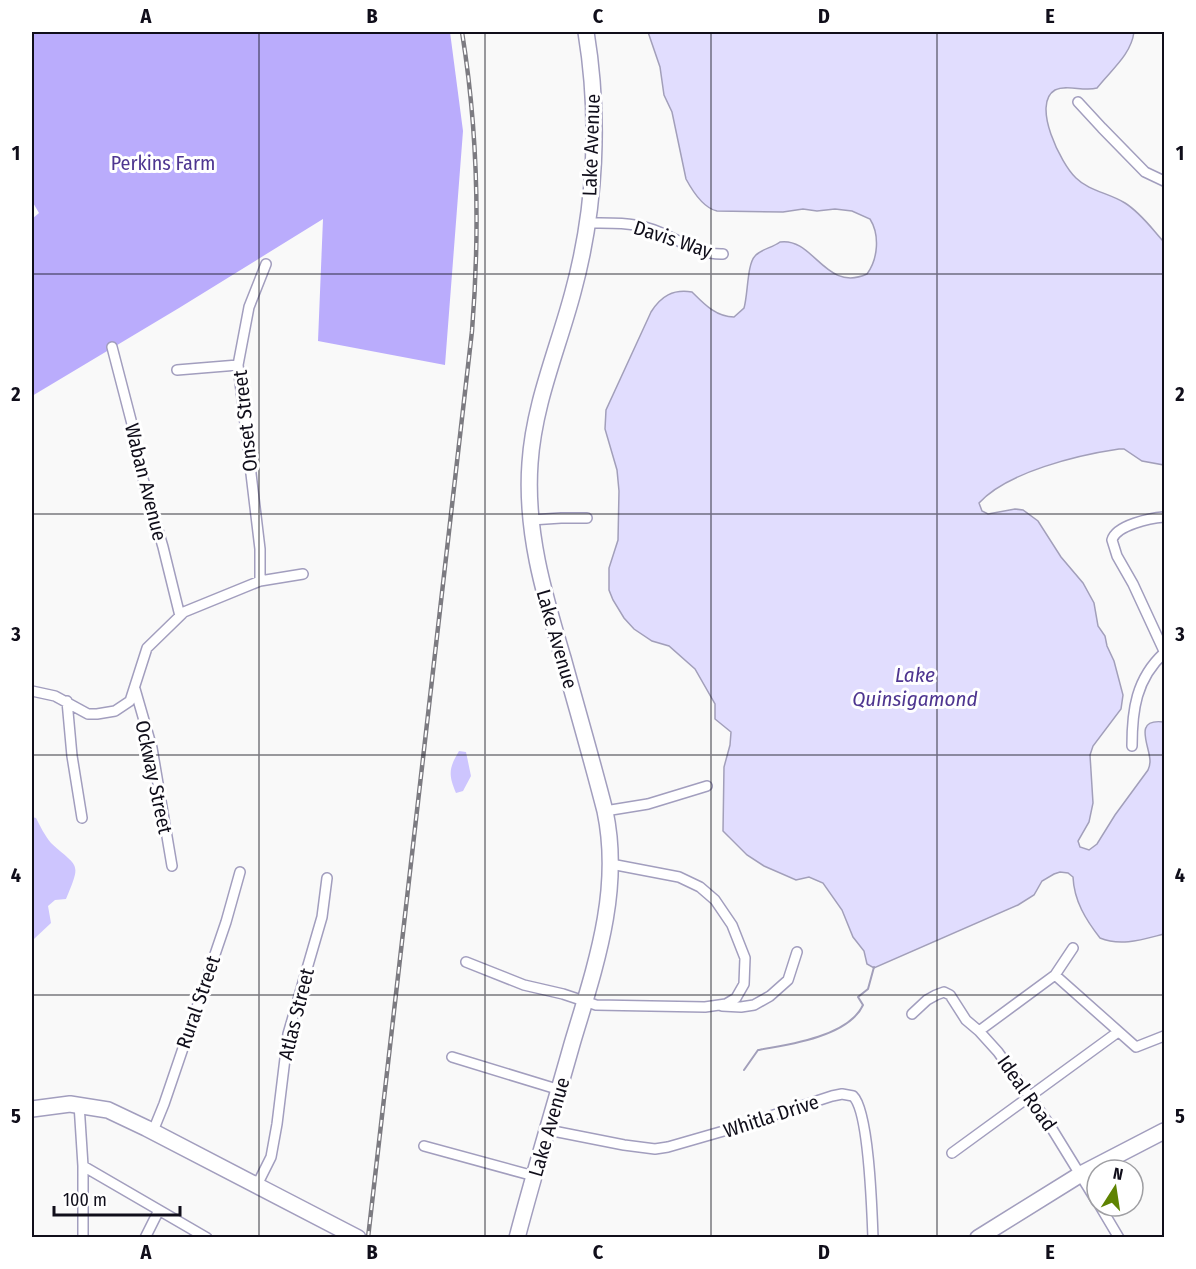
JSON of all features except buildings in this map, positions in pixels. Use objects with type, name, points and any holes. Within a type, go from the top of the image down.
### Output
[{"type":"main road","name":"Lake Avenue","points":[[517,1238],[602,939],[610,897],[612,864],[605,811],[543,588],[531,520],[530,468],[537,414],[575,286],[587,223],[594,112],[586,32]]},
{"type":"main road","points":[[32,1109],[79,1104],[108,1110],[153,1131],[358,1238]]},
{"type":"main road","points":[[978,1238],[1081,1174],[1164,1131]]},
{"type":"street","points":[[1078,102],[1145,172],[1164,181]]},
{"type":"street","name":"Davis Way","points":[[587,223],[619,223],[647,227],[701,251],[723,254]]},
{"type":"street","name":"Onset Street","points":[[260,581],[260,549],[238,365],[249,307],[266,264]]},
{"type":"street","name":"Waban Avenue","points":[[112,348],[130,415],[141,472],[180,616]]},
{"type":"street","points":[[177,370],[238,365]]},
{"type":"street","points":[[1132,746],[1137,692],[1148,670],[1164,652],[1133,584],[1117,556],[1112,540],[1116,532],[1122,529],[1146,520],[1164,517]]},
{"type":"street","points":[[531,520],[587,518]]},
{"type":"street","points":[[32,691],[67,701],[88,714],[106,713],[126,705],[135,689],[147,648],[180,616],[196,606],[224,597],[260,581],[303,574]]},
{"type":"street","name":"Ockway Street","points":[[135,689],[152,748],[172,866]]},
{"type":"street","points":[[67,701],[72,756],[82,818]]},
{"type":"street","points":[[605,811],[648,804],[707,786]]},
{"type":"street","points":[[466,962],[524,985],[585,1000],[596,1005],[705,1007],[726,1004],[739,995],[744,984],[745,967],[739,938],[722,908],[700,887],[679,877],[612,864]]},
{"type":"street","name":"Rural Street","points":[[153,1131],[226,922],[240,872]]},
{"type":"street","name":"Atlas Street","points":[[257,1185],[271,1157],[288,1034],[322,917],[327,878]]},
{"type":"street","points":[[979,1031],[1055,975],[1073,948]]},
{"type":"street","points":[[717,1005],[741,1007],[754,1005],[770,996],[788,980],[797,952]]},
{"type":"street","points":[[1055,975],[1136,1047],[1164,1036]]},
{"type":"street","name":"Ideal Road","points":[[912,1014],[927,1000],[947,992],[966,1020],[998,1052],[1085,1181]]},
{"type":"street","points":[[952,1153],[1119,1032]]},
{"type":"street","points":[[452,1057],[560,1090]]},
{"type":"street","name":"Whitla Drive","points":[[548,1131],[655,1149],[722,1131],[832,1096],[842,1094],[853,1096],[861,1112],[873,1238]]},
{"type":"street","points":[[79,1104],[83,1166],[83,1238]]},
{"type":"street","points":[[424,1146],[534,1176]]},
{"type":"street","points":[[83,1166],[207,1238]]},
{"type":"street","points":[[145,1238],[159,1210]]},
{"type":"street","points":[[1107,1218],[1119,1238]]},
{"type":"shaded area","points":[[459,751],[466,752],[471,776],[463,791],[456,793],[451,771]]},
{"type":"shaded area","points":[[32,817],[36,818],[51,843],[75,866],[74,878],[66,899],[55,900],[48,906],[51,923],[34,939],[32,939]]},
{"type":"green space","name":"Perkins Farm","points":[[32,32],[450,32],[463,131],[445,365],[318,341],[323,219],[32,396],[32,219],[39,213],[32,201]]},
{"type":"water","name":"Lake Quinsigamond","points":[[648,32],[1134,32],[1125,55],[1097,88],[1060,88],[1048,97],[1046,108],[1047,120],[1056,148],[1076,178],[1087,186],[1131,207],[1164,242],[1164,465],[1142,461],[1124,449],[1102,452],[1025,474],[991,492],[979,503],[982,511],[988,514],[1015,509],[1023,510],[1038,521],[1061,557],[1083,583],[1094,603],[1098,626],[1105,636],[1114,661],[1123,695],[1121,709],[1093,746],[1090,755],[1093,803],[1089,822],[1078,841],[1080,847],[1089,850],[1097,844],[1148,770],[1150,761],[1146,729],[1148,724],[1164,722],[1164,934],[1124,942],[1100,938],[1082,910],[1073,877],[1068,873],[1060,872],[1042,881],[1034,895],[1018,905],[874,968],[867,964],[864,951],[853,937],[842,910],[823,883],[809,877],[796,880],[764,866],[747,855],[723,831],[724,767],[731,732],[715,719],[715,704],[695,669],[669,646],[652,641],[634,629],[624,618],[609,590],[609,568],[618,540],[619,491],[617,470],[605,429],[606,410],[651,312],[663,298],[673,293],[692,292],[716,312],[734,317],[744,308],[750,266],[752,260],[760,252],[780,242],[792,243],[802,248],[830,271],[840,276],[853,278],[867,274],[871,268],[876,239],[870,219],[852,211],[803,209],[783,212],[717,211],[703,203],[686,179],[672,112],[664,95],[660,67]]},
{"type":"waterway","points":[[744,1070],[758,1050],[801,1042],[832,1032],[856,1016],[863,1005],[858,997],[868,989],[874,967]]},
{"type":"railway","points":[[368,1238],[475,294],[476,181],[471,106],[462,32]]}]
